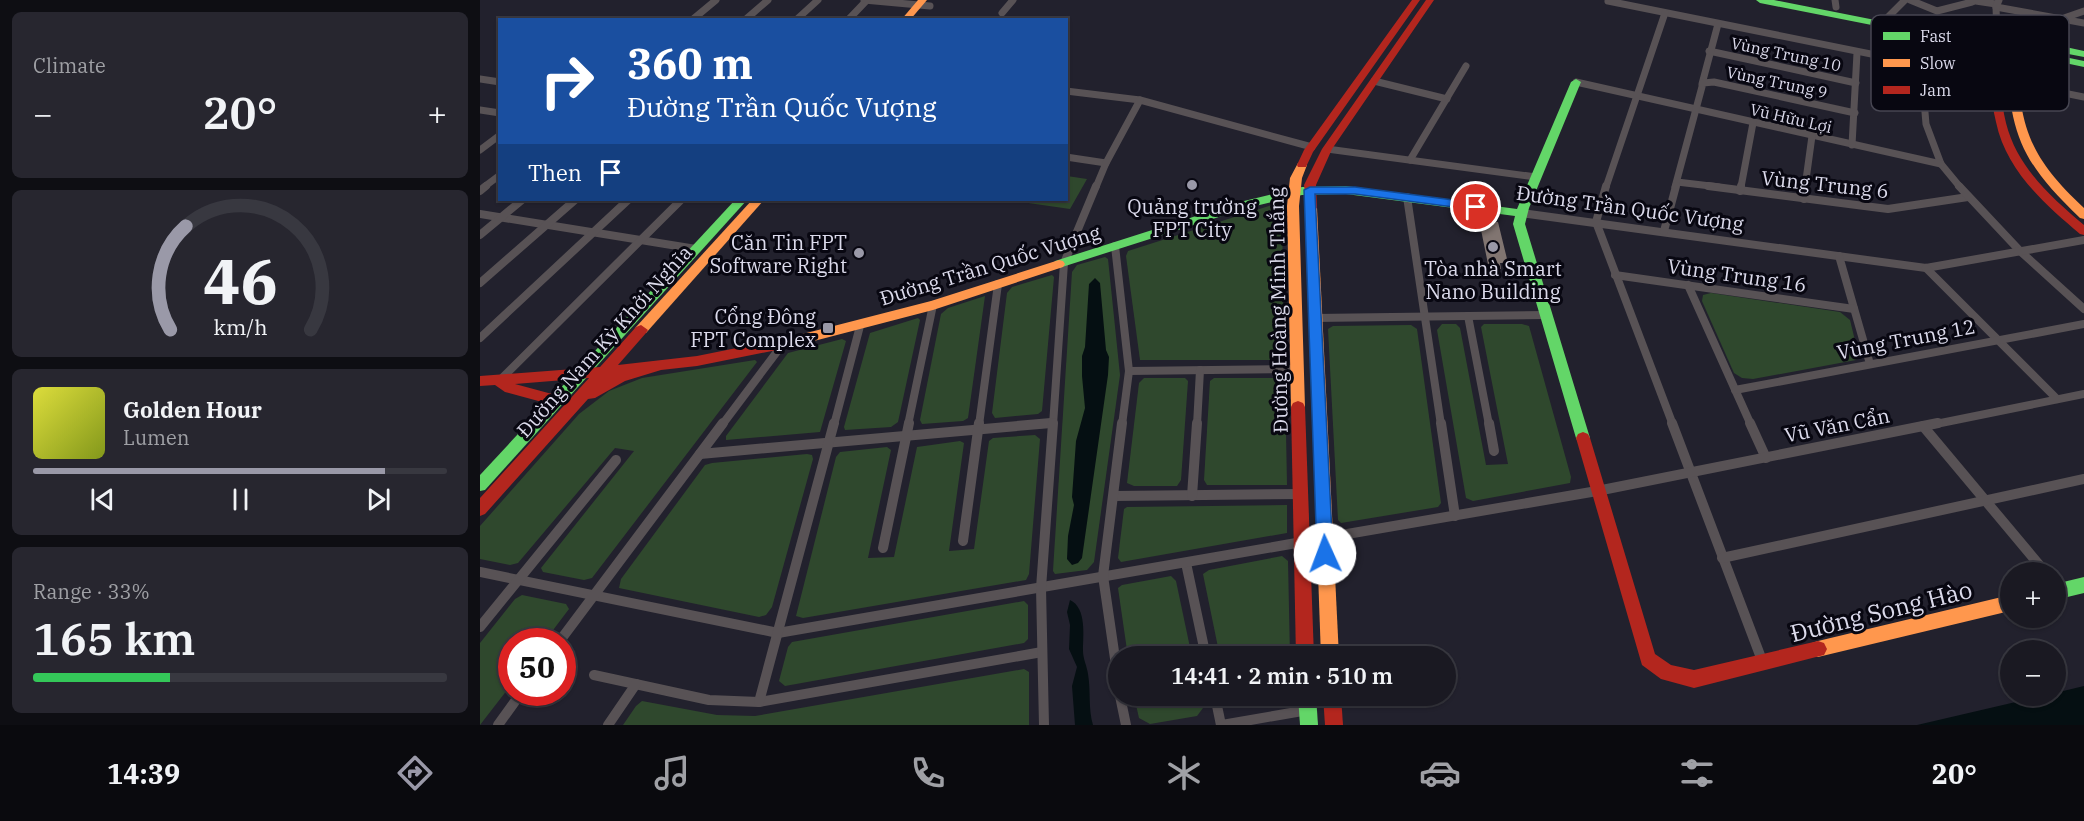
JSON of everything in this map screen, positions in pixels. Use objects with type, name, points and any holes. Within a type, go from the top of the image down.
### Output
[{"type":"main road","name":"Đường Hoàng Minh Thắng","points":[[1329,646],[1310,190],[1314,173],[1327,149],[1416,0]]},
{"type":"main road","name":"Đường Hoàng Minh Thắng","points":[[1305,646],[1293,193],[1298,174],[1312,147],[1430,0]]},
{"type":"main road","points":[[1760,0],[1871,21]]},
{"type":"main road","points":[[1800,0],[1836,4],[1880,15]]},
{"type":"main road","points":[[908,18],[925,6]]},
{"type":"main road","points":[[2069,52],[2084,54]]},
{"type":"main road","points":[[2069,60],[2084,64]]},
{"type":"main road","points":[[1521,213],[1576,82]]},
{"type":"main road","points":[[2000,111],[2001,124],[2013,154],[2024,172],[2046,197],[2084,231]]},
{"type":"main road","points":[[2017,111],[2021,138],[2028,151],[2052,184],[2084,215]]},
{"type":"main road","name":"Đường Trần Quốc Vượng","points":[[480,381],[581,374],[661,365],[715,358],[782,345],[933,305],[1244,205],[1310,190],[1339,189],[1521,213]]},
{"type":"main road","points":[[480,485],[740,201]]},
{"type":"main road","name":"Đường Nam Kỳ Khởi Nghĩa","points":[[480,509],[757,201]]},
{"type":"main road","name":"Đường Song Hào","points":[[1521,213],[1520,228],[1648,658],[1667,673],[1694,679],[2000,605]]},
{"type":"main road","points":[[1296,318],[1315,318]]},
{"type":"main road","points":[[566,413],[593,392],[612,381],[661,365]]},
{"type":"main road","points":[[499,381],[510,388],[547,398],[549,406],[546,412]]},
{"type":"main road","points":[[1302,542],[1324,538]]},
{"type":"main road","points":[[2066,588],[2084,585]]},
{"type":"main road","points":[[1307,706],[1309,725]]},
{"type":"main road","points":[[1333,706],[1334,725]]},
{"type":"street","points":[[694,18],[716,0]]},
{"type":"street","points":[[748,18],[768,0]]},
{"type":"street","points":[[798,18],[818,0]]},
{"type":"street","points":[[850,18],[866,0],[925,6]]},
{"type":"street","points":[[1002,13],[1013,0]]},
{"type":"street","points":[[1890,15],[1905,0]]},
{"type":"street","points":[[1910,0],[1935,11],[1971,1],[1997,4],[2044,15]]},
{"type":"street","points":[[1608,1],[1871,56]]},
{"type":"street","points":[[2069,16],[2084,11]]},
{"type":"street","points":[[1665,12],[1597,213],[1596,222],[1763,663]]},
{"type":"street","points":[[2069,21],[2084,24]]},
{"type":"street","points":[[1702,84],[1718,24]]},
{"type":"street","name":"Vùng Trung 10","points":[[1709,51],[1856,83]]},
{"type":"street","points":[[1852,145],[1857,53]]},
{"type":"street","points":[[1410,160],[1466,66]]},
{"type":"street","points":[[480,79],[498,82]]},
{"type":"street","points":[[1367,80],[1447,99]]},
{"type":"street","name":"Vũ Hữu Lợi","points":[[1576,82],[1941,164]]},
{"type":"street","name":"Vùng Trung 9","points":[[1664,231],[1702,84],[1714,82],[1855,112]]},
{"type":"street","points":[[1068,91],[1140,100],[1312,147]]},
{"type":"street","points":[[2069,93],[2084,96]]},
{"type":"street","points":[[1044,725],[1041,588],[1064,263],[1106,163],[1140,100]]},
{"type":"street","points":[[481,111],[498,113]]},
{"type":"street","points":[[1925,111],[1926,124],[1941,164],[1968,197],[2020,251],[2084,309]]},
{"type":"street","points":[[1740,191],[1753,123]]},
{"type":"street","points":[[480,150],[498,136]]},
{"type":"street","points":[[1803,199],[1812,136]]},
{"type":"street","points":[[1327,149],[1536,177]]},
{"type":"street","points":[[1068,157],[1106,163]]},
{"type":"street","points":[[480,191],[498,177]]},
{"type":"street","name":"Vùng Trung 6","points":[[1677,182],[1888,209],[1968,197]]},
{"type":"street","points":[[1407,197],[1455,516]]},
{"type":"street","points":[[480,235],[521,201]]},
{"type":"street","points":[[480,284],[574,201]]},
{"type":"street","points":[[482,333],[627,201]]},
{"type":"street","points":[[499,381],[680,201]]},
{"type":"street","name":"Đường Trần Quốc Vượng","points":[[1521,213],[1926,268],[2084,240]]},
{"type":"street","points":[[480,214],[696,249]]},
{"type":"street","points":[[1113,646],[1103,576],[1129,371],[1114,246]]},
{"type":"street","points":[[1839,256],[1870,364]]},
{"type":"street","points":[[1926,268],[2057,399]]},
{"type":"street","name":"Vùng Trung 16","points":[[1615,275],[1854,309]]},
{"type":"street","points":[[963,541],[998,284]]},
{"type":"street","points":[[1688,285],[1766,458]]},
{"type":"street","points":[[883,548],[933,305]]},
{"type":"street","points":[[1315,318],[1545,315]]},
{"type":"street","points":[[1468,316],[1494,451]]},
{"type":"street","name":"Vùng Trung 12","points":[[1735,390],[2084,324]]},
{"type":"street","points":[[759,702],[860,326]]},
{"type":"street","points":[[569,628],[782,345]]},
{"type":"street","points":[[1129,371],[1297,369]]},
{"type":"street","points":[[1192,496],[1200,370]]},
{"type":"street","name":"Vũ Văn Cẩn","points":[[1324,538],[1597,491],[2084,394]]},
{"type":"street","points":[[700,454],[1052,423]]},
{"type":"street","points":[[1923,426],[2037,562]]},
{"type":"street","points":[[480,627],[616,460]]},
{"type":"street","points":[[1722,558],[2084,479]]},
{"type":"street","points":[[1114,496],[1301,494]]},
{"type":"street","points":[[480,572],[778,633],[1302,542]]},
{"type":"street","points":[[1186,563],[1204,646]]},
{"type":"street","points":[[594,675],[709,700],[759,702],[1042,652]]},
{"type":"street","points":[[608,725],[636,684]]},
{"type":"street","points":[[498,725],[512,706]]},
{"type":"street","points":[[1122,706],[1126,725]]},
{"type":"street","points":[[1217,706],[1222,725],[1295,706]]},
{"type":"green space","points":[[1068,176],[1087,179],[1070,209],[1014,201],[1068,201]]},
{"type":"green space","points":[[1275,204],[1282,207],[1284,360],[1140,360],[1126,256],[1128,251]]},
{"type":"green space","points":[[1105,257],[1108,259],[1120,375],[1094,562],[1087,570],[1055,574],[1053,571],[1072,272],[1077,265]]},
{"type":"green space","points":[[1052,275],[1054,277],[1042,411],[1038,414],[995,418],[992,413],[1007,293],[1012,287]]},
{"type":"green space","points":[[1711,293],[1840,312],[1850,320],[1859,357],[1856,360],[1753,379],[1742,378],[1734,373],[1702,301],[1703,295]]},
{"type":"green space","points":[[985,296],[968,418],[963,421],[922,424],[920,420],[941,314],[948,308]]},
{"type":"green space","points":[[918,318],[920,320],[898,422],[891,427],[845,430],[870,333]]},
{"type":"green space","points":[[1442,324],[1456,324],[1460,328],[1486,465],[1508,464],[1481,327],[1484,324],[1529,326],[1571,477],[1570,483],[1473,501],[1466,498],[1437,330]]},
{"type":"green space","points":[[1411,325],[1417,329],[1441,503],[1438,507],[1341,523],[1338,520],[1328,329],[1333,326]]},
{"type":"green space","points":[[842,339],[846,341],[820,432],[726,440],[726,436],[788,353]]},
{"type":"green space","points":[[755,360],[757,362],[592,578],[584,580],[543,572],[541,568],[634,451],[615,448],[518,563],[510,565],[480,559],[480,526],[579,414],[609,391],[642,378]]},
{"type":"green space","points":[[1144,378],[1185,378],[1188,381],[1181,480],[1177,486],[1134,486],[1127,483],[1139,383]]},
{"type":"green space","points":[[1214,378],[1282,378],[1285,380],[1287,485],[1207,485],[1204,480],[1210,381]]},
{"type":"green space","points":[[1035,435],[1040,439],[1029,574],[1026,580],[803,618],[796,616],[836,457],[840,452],[887,447],[891,450],[868,558],[894,557],[917,447],[960,441],[964,443],[949,551],[974,549],[989,441],[993,438]]},
{"type":"green space","points":[[812,455],[813,459],[772,607],[766,615],[759,617],[619,588],[621,579],[705,465]]},
{"type":"green space","points":[[1287,505],[1287,533],[1121,562],[1118,558],[1124,509],[1127,507]]},
{"type":"green space","points":[[1282,556],[1288,561],[1290,646],[1218,646],[1203,574],[1209,570]]},
{"type":"green space","points":[[1171,576],[1176,581],[1190,646],[1126,646],[1118,588],[1122,585]]},
{"type":"green space","points":[[522,595],[566,604],[569,609],[555,628],[498,628],[498,702],[480,725],[480,643],[515,599]]},
{"type":"green space","points":[[1024,601],[1028,605],[1028,639],[1024,643],[785,686],[779,681],[788,647],[792,642]]},
{"type":"green space","points":[[1024,669],[1029,672],[1029,725],[623,725],[642,701],[717,715],[755,716]]},
{"type":"green space","points":[[1136,706],[1202,706],[1203,708],[1197,716],[1150,724],[1139,718]]},
{"type":"shaded area","points":[[1095,278],[1100,283],[1106,350],[1109,357],[1108,375],[1082,558],[1078,563],[1072,565],[1067,559],[1068,536],[1074,505],[1072,497],[1076,441],[1085,408],[1082,356],[1085,347],[1089,284]]},
{"type":"shaded area","points":[[1070,600],[1082,616],[1083,654],[1088,674],[1093,725],[1075,725],[1072,686],[1077,667],[1069,649],[1070,625],[1067,612]]},
{"type":"shaded area","points":[[2084,686],[2084,725],[1917,725],[2000,706],[2066,706],[2066,690]]},
{"type":"building","name":"Tòa nhà Smart Nano Building","points":[[1479,220],[1498,222],[1508,263],[1500,263],[1501,269],[1489,269]]},
{"type":"traffic: fast","points":[[1760,0],[1871,22]]},
{"type":"traffic: fast","points":[[2069,51],[2084,54]]},
{"type":"traffic: fast","points":[[2069,61],[2084,64]]},
{"type":"traffic: fast","points":[[1576,82],[1523,208],[1519,224],[1583,438]]},
{"type":"traffic: fast","points":[[1059,264],[1244,205],[1302,191],[1346,190],[1521,213]]},
{"type":"traffic: fast","points":[[480,485],[740,201]]},
{"type":"traffic: fast","points":[[2066,589],[2084,585]]},
{"type":"traffic: fast","points":[[1308,706],[1309,725]]},
{"type":"traffic: slow","points":[[907,18],[923,0]]},
{"type":"traffic: slow","points":[[2017,111],[2025,142],[2034,160],[2063,195],[2084,215]]},
{"type":"traffic: slow","points":[[1298,407],[1293,206],[1296,178],[1302,165]]},
{"type":"traffic: slow","points":[[641,330],[757,201]]},
{"type":"traffic: slow","points":[[1311,208],[1330,646]]},
{"type":"traffic: slow","points":[[787,343],[933,305],[1059,264]]},
{"type":"traffic: slow","points":[[1818,649],[2000,605]]},
{"type":"traffic: jam","points":[[1302,165],[1308,152],[1416,0]]},
{"type":"traffic: jam","points":[[1311,208],[1310,185],[1327,149],[1430,0]]},
{"type":"traffic: jam","points":[[1999,111],[2006,140],[2023,170],[2045,196],[2084,231]]},
{"type":"traffic: jam","points":[[480,509],[641,330]]},
{"type":"traffic: jam","points":[[480,381],[581,374],[697,361],[787,343]]},
{"type":"traffic: jam","points":[[590,394],[621,377],[661,365]]},
{"type":"traffic: jam","points":[[499,381],[510,388],[547,398],[549,402],[546,412]]},
{"type":"traffic: jam","points":[[1298,407],[1305,646]]},
{"type":"traffic: jam","points":[[1583,438],[1648,659],[1667,673],[1694,679],[1818,649]]},
{"type":"traffic: jam","points":[[1333,706],[1334,725]]},
{"type":"place","name":"Quảng trường FPT City","points":[[1192,185]]},
{"type":"place","name":"Tòa nhà Smart Nano Building","points":[[1493,247]]},
{"type":"place","name":"Căn Tin FPT Software Right","points":[[859,253]]},
{"type":"place","name":"Cổng Đông FPT Complex","points":[[828,328]]},
{"type":"route","points":[[1325,554],[1310,190],[1355,191],[1476,207]]}]
